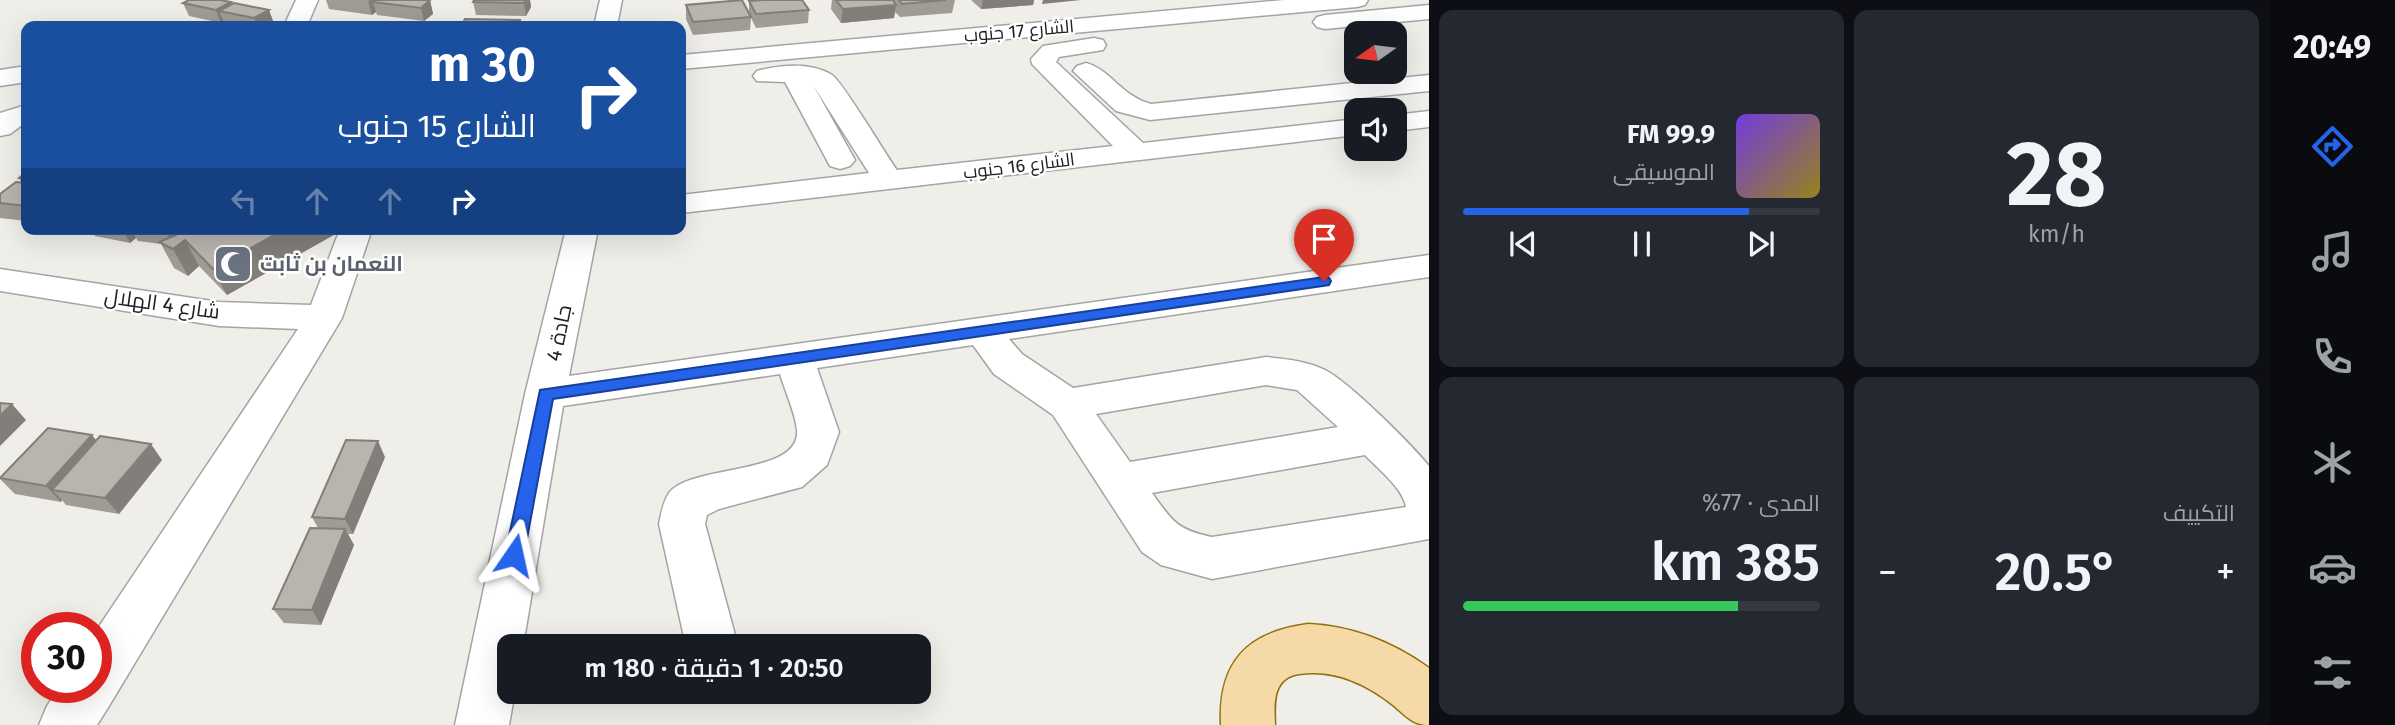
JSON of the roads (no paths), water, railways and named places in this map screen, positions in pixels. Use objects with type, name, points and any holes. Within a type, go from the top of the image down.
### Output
[{"type":"main road","points":[[1238,715],[1254,673],[1270,657],[1293,649],[1320,648],[1351,654],[1383,668],[1424,695]]},
{"type":"street","points":[[298,21],[307,0]]},
{"type":"street","points":[[607,21],[611,0]]},
{"type":"street","name":"الشارع 17 جنوب","points":[[686,62],[1357,0]]},
{"type":"street","points":[[1136,152],[1044,64],[1046,54],[1061,48],[1416,16],[1429,36]]},
{"type":"street","points":[[1061,48],[1125,106],[1150,113],[1429,83]]},
{"type":"street","points":[[793,73],[840,160]]},
{"type":"street","points":[[686,84],[793,73],[813,74],[825,80],[888,180]]},
{"type":"street","points":[[0,78],[21,75]]},
{"type":"street","points":[[0,128],[10,119],[21,115]]},
{"type":"street","points":[[1407,122],[1429,119]]},
{"type":"street","name":"الشارع 16 جنوب","points":[[686,203],[1344,128]]},
{"type":"street","points":[[112,652],[324,318],[354,235]]},
{"type":"street","name":"جادة 4","points":[[482,725],[545,394],[581,235]]},
{"type":"street","points":[[545,394],[1429,266]]},
{"type":"street","name":"شارع 4 الهلال","points":[[0,280],[219,314],[324,318]]},
{"type":"street","points":[[982,331],[1008,364],[1067,404],[1158,538],[1178,551],[1212,558],[1417,524],[1429,514]]},
{"type":"street","points":[[709,634],[682,524],[686,504],[709,493],[788,475],[812,453],[818,432],[794,358]]},
{"type":"street","points":[[1067,404],[1266,371],[1288,373],[1311,380],[1337,400],[1425,493],[1429,507]]},
{"type":"street","points":[[1120,481],[1374,437]]},
{"type":"street","points":[[66,725],[80,703]]},
{"type":"place","name":"النعمان بن ثابت","points":[[233,264]]}]
